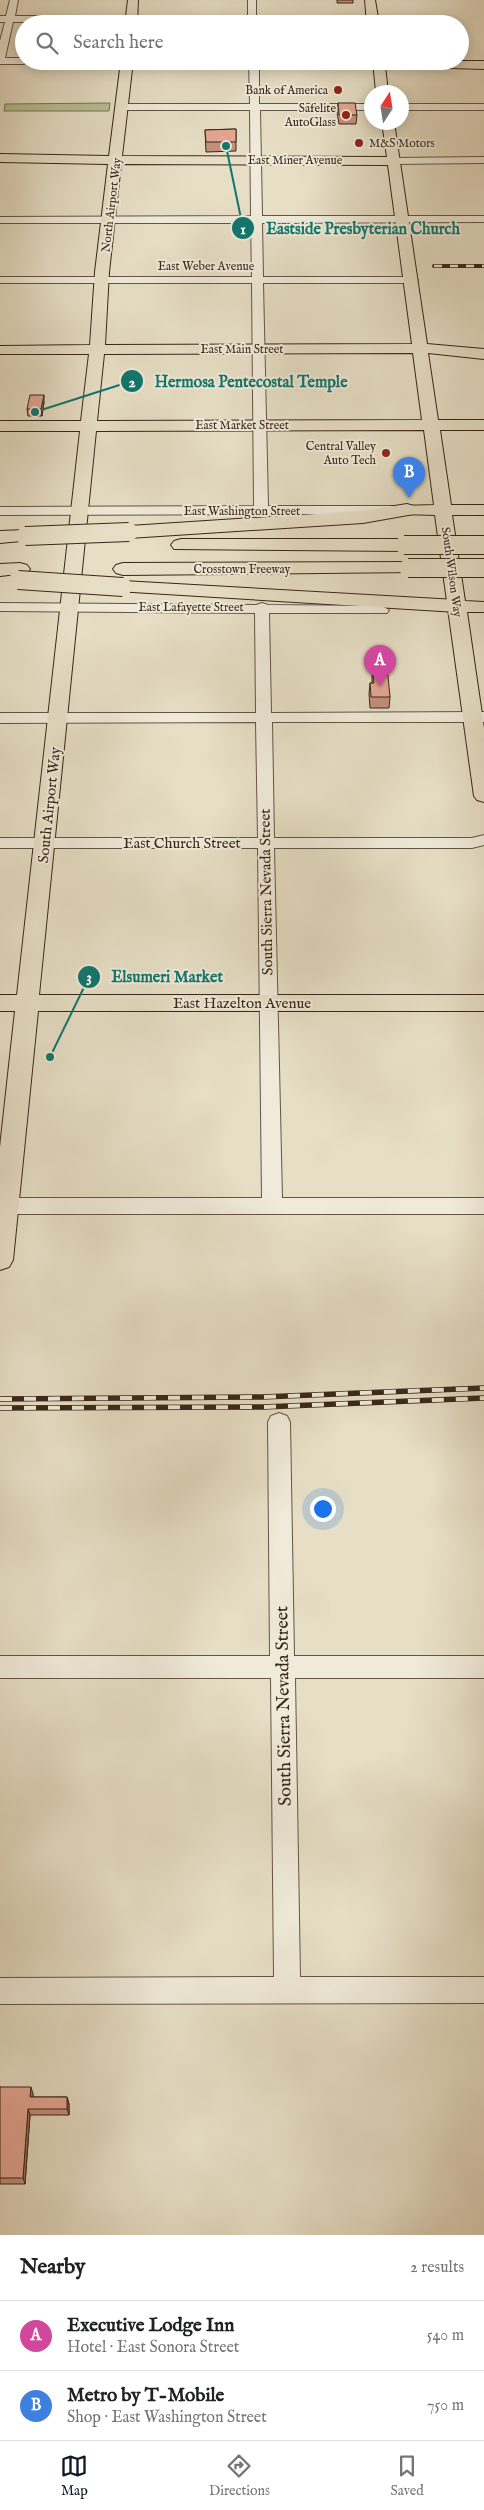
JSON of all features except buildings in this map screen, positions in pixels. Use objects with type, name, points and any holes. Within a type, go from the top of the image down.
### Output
[{"type":"highway","points":[[128,538],[363,517],[407,510]]},
{"type":"highway","points":[[0,537],[25,540]]},
{"type":"highway","name":"Crosstown Freeway","points":[[0,544],[25,540],[128,538],[404,545],[484,544]]},
{"type":"highway","name":"Crosstown Freeway","points":[[123,578],[408,568],[484,568]]},
{"type":"highway","points":[[10,575],[123,578],[457,606]]},
{"type":"main road","points":[[132,15],[133,0]]},
{"type":"main road","points":[[370,0],[372,15]]},
{"type":"main road","points":[[469,62],[484,63]]},
{"type":"main road","points":[[469,63],[484,63]]},
{"type":"main road","name":"North Airport Way","points":[[97,349],[102,276],[126,70]]},
{"type":"main road","points":[[381,70],[382,85]]},
{"type":"main road","name":"South Wilson Way","points":[[389,130],[412,276],[420,348],[457,606],[478,717],[484,796]]},
{"type":"main road","name":"East Miner Avenue","points":[[0,158],[47,160],[394,161]]},
{"type":"main road","name":"East Miner Avenue","points":[[0,163],[28,163],[47,160]]},
{"type":"main road","name":"East Main Street","points":[[0,350],[420,348],[484,354]]},
{"type":"main road","name":"South Airport Way","points":[[0,1260],[3,1206],[28,1003],[97,349]]},
{"type":"main road","name":"East Market Street","points":[[0,426],[484,425]]},
{"type":"main road","name":"East Washington Street","points":[[407,510],[484,510]]},
{"type":"main road","points":[[457,606],[484,607]]},
{"type":"main road","name":"East Hazelton Avenue","points":[[0,1003],[484,1004]]},
{"type":"street","points":[[14,0],[5,19],[0,61],[15,61]]},
{"type":"street","points":[[252,0],[252,15]]},
{"type":"street","points":[[254,70],[261,510]]},
{"type":"street","points":[[122,107],[364,107]]},
{"type":"street","points":[[409,107],[484,107]]},
{"type":"street","name":"East Miner Avenue","points":[[394,161],[484,160]]},
{"type":"street","points":[[0,220],[484,220]]},
{"type":"street","name":"East Weber Avenue","points":[[0,273],[102,276],[412,276]]},
{"type":"street","name":"East Weber Avenue","points":[[0,280],[102,276]]},
{"type":"street","name":"East Washington Street","points":[[0,511],[407,510]]},
{"type":"street","name":"East Lafayette Street","points":[[0,607],[382,610]]},
{"type":"street","name":"South Sierra Nevada Street","points":[[262,608],[272,1206]]},
{"type":"street","points":[[0,718],[478,717]]},
{"type":"street","name":"East Church Street","points":[[0,843],[472,843],[484,840]]},
{"type":"street","points":[[3,1206],[484,1206]]},
{"type":"street","name":"South Sierra Nevada Street","points":[[279,1422],[287,1991]]},
{"type":"street","points":[[0,1666],[484,1667]]},
{"type":"street","points":[[0,1991],[484,1990]]},
{"type":"green space","points":[[110,103],[109,111],[4,111],[5,104]]},
{"type":"railway","points":[[434,266],[484,266]]},
{"type":"railway","points":[[0,1399],[262,1397],[484,1388]]},
{"type":"railway","points":[[0,1408],[263,1407],[484,1398]]},
{"type":"place","name":"Bank of America","points":[[338,90]]},
{"type":"place","name":"Safelite AutoGlass","points":[[346,115]]},
{"type":"place","name":"M&S Motors","points":[[359,143]]},
{"type":"place","name":"Eastside Presbyterian Church","points":[[226,146]]},
{"type":"place","name":"Hermosa Pentecostal Temple","points":[[35,412]]},
{"type":"place","name":"Central Valley Auto Tech","points":[[386,453]]},
{"type":"place","name":"Metro by T-Mobile","points":[[409,498]]},
{"type":"place","name":"Executive Lodge Inn","points":[[380,686]]},
{"type":"place","name":"Elsumeri Market","points":[[50,1057]]}]
